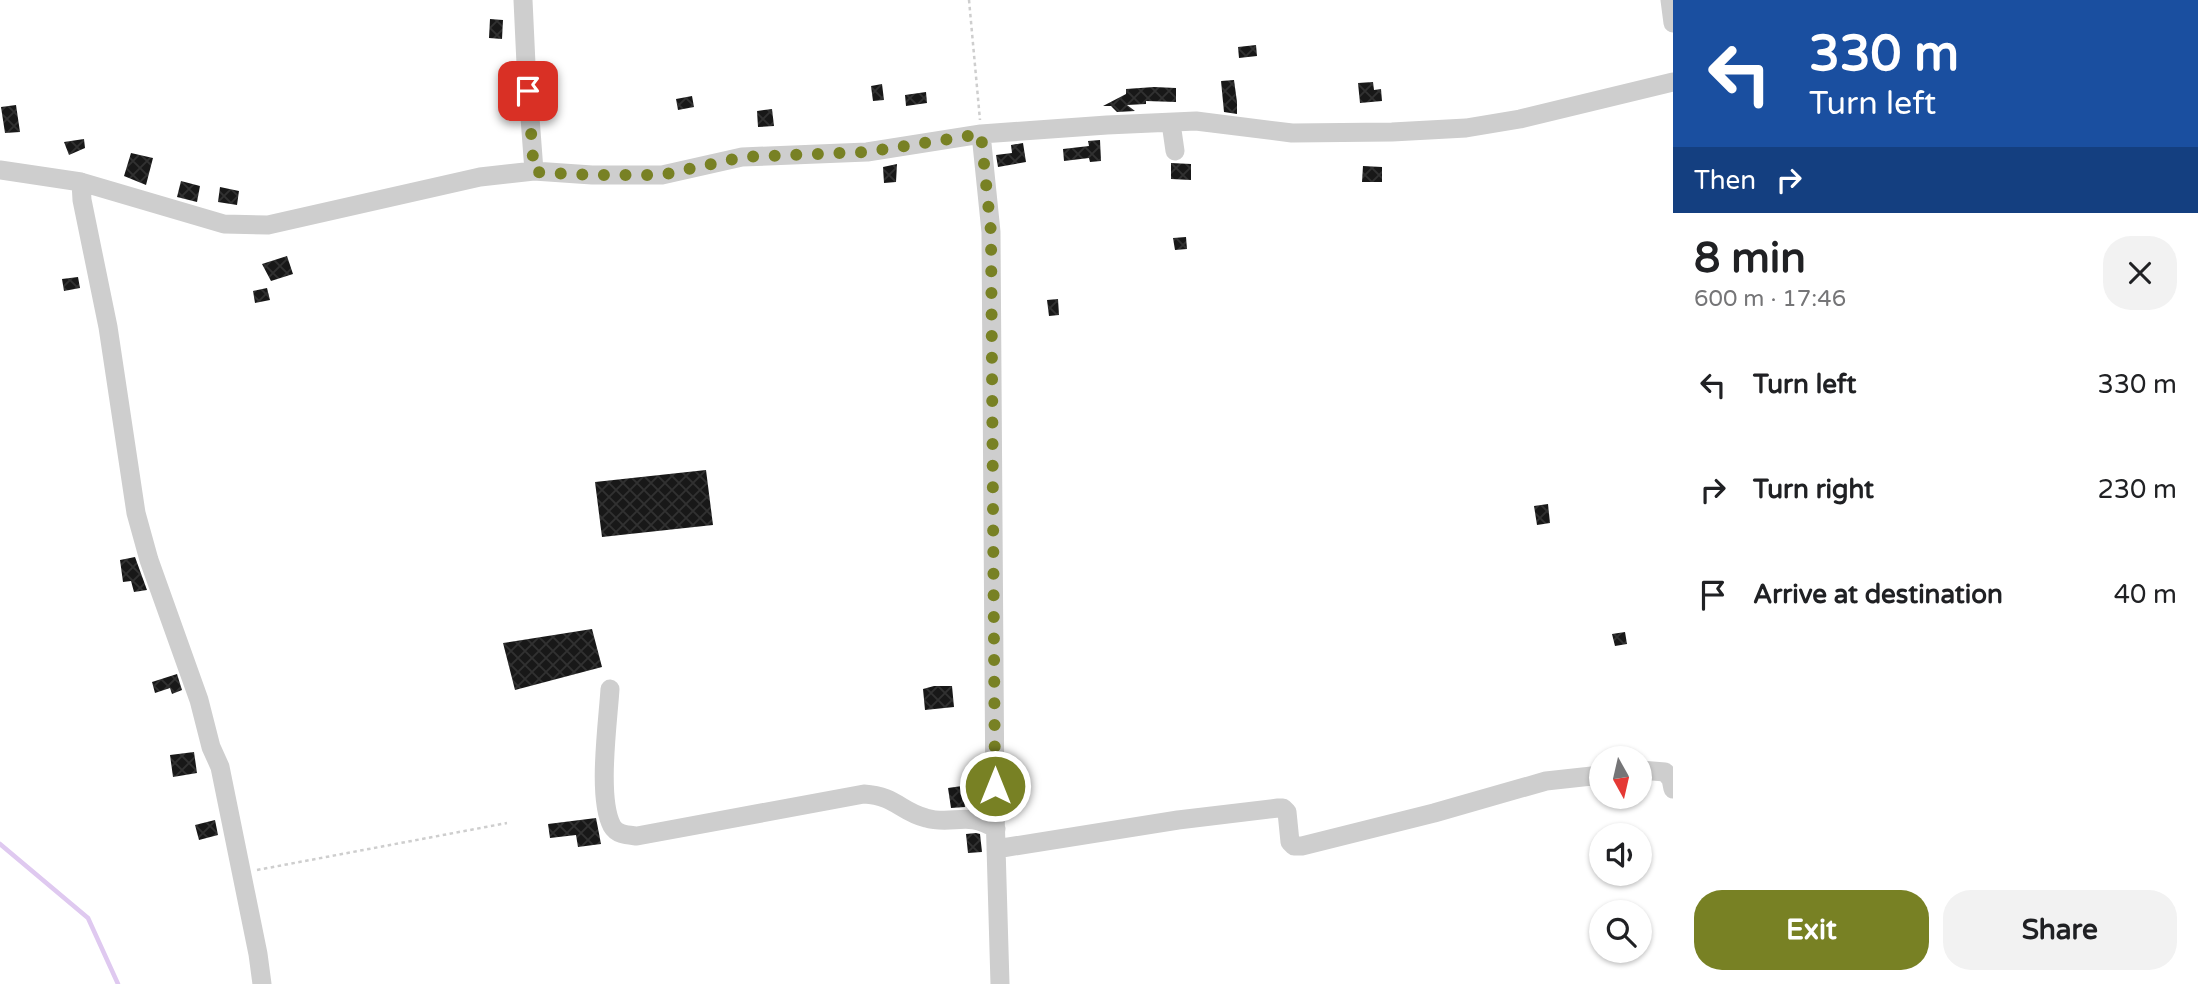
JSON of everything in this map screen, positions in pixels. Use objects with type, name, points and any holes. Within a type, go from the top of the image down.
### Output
[{"type":"street","points":[[523,0],[534,172]]},
{"type":"street","points":[[1670,0],[1673,23]]},
{"type":"street","points":[[0,170],[81,182],[224,224],[268,225],[480,177],[534,172],[662,175],[743,157],[867,152],[981,134],[1196,121],[1293,133],[1466,128],[1520,119],[1673,82]]},
{"type":"street","points":[[1171,123],[1175,151]]},
{"type":"street","points":[[981,134],[991,232],[996,839],[1000,984]]},
{"type":"street","points":[[81,182],[82,200],[108,327],[136,513],[145,550],[220,767],[262,984]]},
{"type":"street","points":[[610,689],[604,793],[612,825],[619,833],[637,836],[864,794],[880,795],[926,818],[983,820],[996,839]]},
{"type":"street","points":[[1652,771],[1665,772],[1671,779],[1673,789]]},
{"type":"street","points":[[996,839],[1283,808],[1287,812],[1290,842],[1294,846],[1302,846],[1546,781],[1589,776]]},
{"type":"path","points":[[969,0],[981,134]]},
{"type":"path","points":[[240,873],[507,823]]},
{"type":"building","points":[[490,19],[503,20],[502,39],[489,38]]},
{"type":"building","points":[[1256,45],[1257,56],[1239,58],[1238,47]]},
{"type":"building","points":[[1234,80],[1237,114],[1224,112],[1221,81]]},
{"type":"building","points":[[1373,82],[1374,90],[1381,89],[1382,101],[1360,103],[1358,83]]},
{"type":"building","points":[[882,84],[884,100],[873,101],[871,86]]},
{"type":"building","points":[[1176,88],[1176,102],[1146,101],[1146,104],[1127,105],[1135,111],[1117,112],[1111,106],[1103,106],[1126,94],[1126,89]]},
{"type":"building","points":[[926,92],[927,103],[906,106],[905,95]]},
{"type":"building","points":[[692,96],[694,107],[678,110],[676,99]]},
{"type":"building","points":[[16,105],[20,132],[5,133],[1,107]]},
{"type":"building","points":[[772,109],[774,126],[758,127],[757,111]]},
{"type":"building","points":[[84,139],[85,148],[69,155],[64,142]]},
{"type":"building","points":[[1100,140],[1101,161],[1090,162],[1089,158],[1064,161],[1063,149],[1089,146],[1088,141]]},
{"type":"building","points":[[1023,143],[1026,162],[998,167],[996,155],[1012,153],[1011,145]]},
{"type":"building","points":[[131,153],[153,158],[146,185],[124,176]]},
{"type":"building","points":[[1171,163],[1191,164],[1191,180],[1171,179]]},
{"type":"building","points":[[897,164],[896,182],[884,183],[883,167]]},
{"type":"building","points":[[1363,166],[1382,167],[1382,182],[1362,182]]},
{"type":"building","points":[[181,181],[200,186],[197,202],[177,197]]},
{"type":"building","points":[[220,187],[239,191],[237,205],[218,202]]},
{"type":"building","points":[[1186,237],[1187,249],[1175,250],[1173,238]]},
{"type":"building","points":[[287,256],[293,274],[271,281],[262,264]]},
{"type":"building","points":[[78,277],[80,288],[64,291],[62,279]]},
{"type":"building","points":[[267,288],[270,300],[255,303],[253,291]]},
{"type":"building","points":[[1058,299],[1059,315],[1049,316],[1047,300]]},
{"type":"building","points":[[706,470],[713,525],[602,537],[595,482]]},
{"type":"building","points":[[1548,504],[1550,523],[1537,525],[1534,506]]},
{"type":"building","points":[[135,557],[147,590],[134,592],[131,581],[123,582],[120,560]]},
{"type":"building","points":[[592,629],[602,667],[515,690],[503,643]]},
{"type":"building","points":[[1625,632],[1627,644],[1615,646],[1612,634]]},
{"type":"building","points":[[177,674],[182,690],[172,694],[170,688],[155,693],[152,682]]},
{"type":"building","points":[[952,686],[954,707],[925,710],[923,689]]},
{"type":"building","points":[[194,752],[197,773],[173,777],[170,755]]},
{"type":"building","points":[[962,786],[965,807],[951,808],[948,788]]},
{"type":"building","points":[[596,818],[601,844],[578,847],[576,835],[550,838],[548,824]]},
{"type":"building","points":[[215,820],[218,835],[199,840],[195,825]]},
{"type":"building","points":[[966,834],[980,834],[982,852],[968,853]]},
{"type":"waterway","points":[[0,844],[88,918],[118,984]]},
{"type":"route","points":[[528,91],[534,172],[662,175],[743,157],[867,152],[981,134],[991,232],[995,786]]}]
